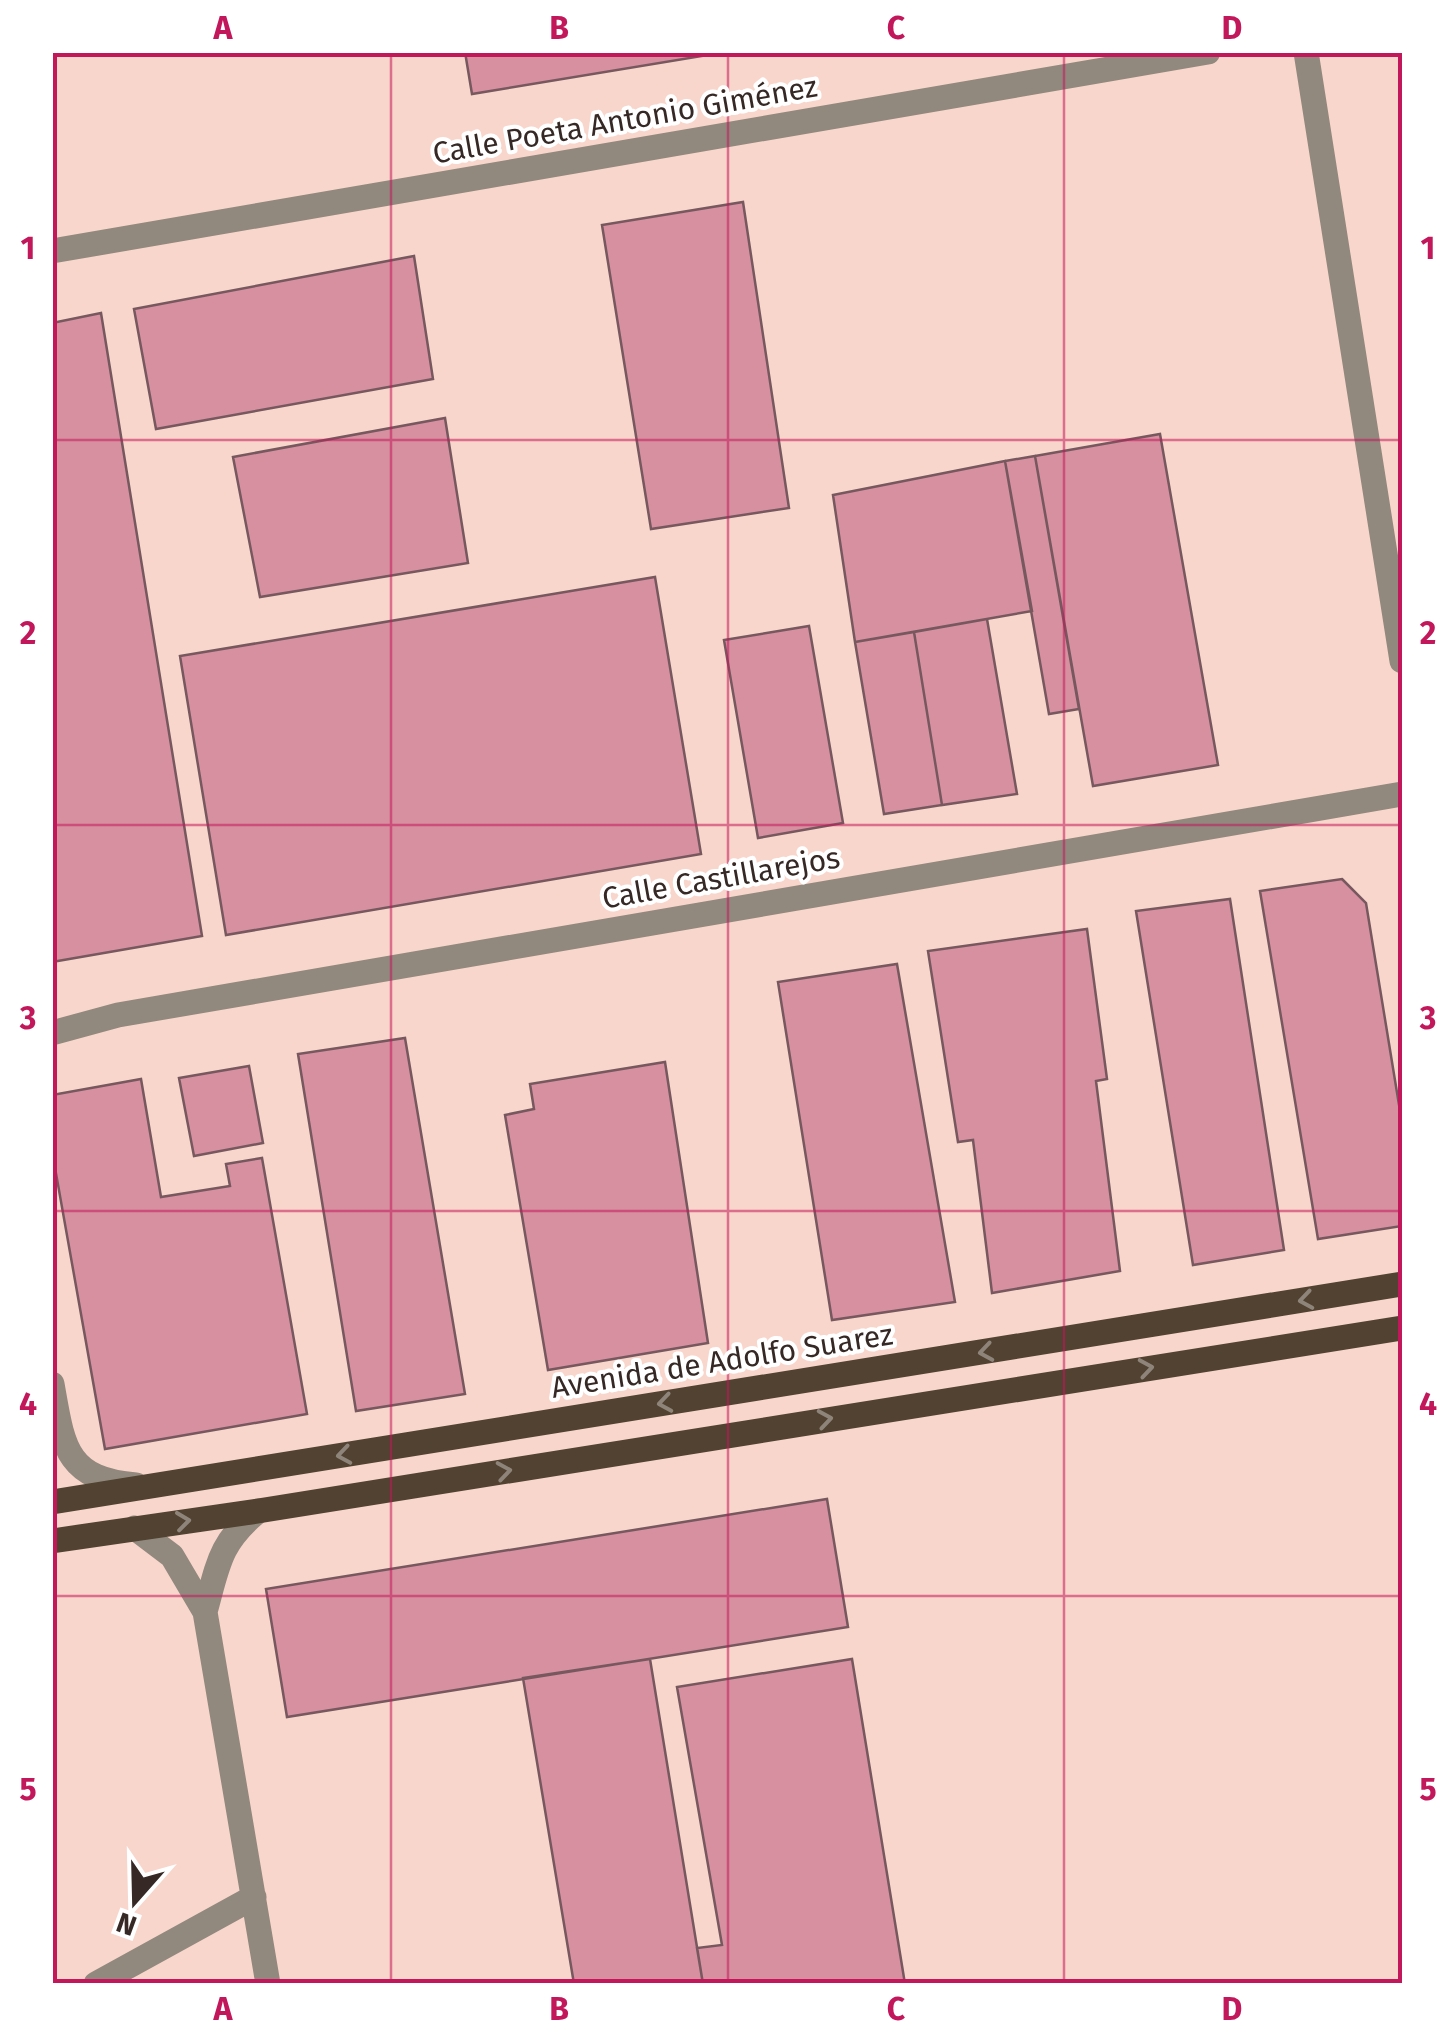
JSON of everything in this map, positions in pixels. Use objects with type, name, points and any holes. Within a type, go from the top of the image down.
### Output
[{"type":"main road","name":"Avenida de Adolfo Suarez","points":[[52,1502],[1402,1284]]},
{"type":"main road","points":[[52,1541],[258,1512],[1402,1328]]},
{"type":"street","name":"Calle Poeta Antonio Giménez","points":[[52,251],[1208,52]]},
{"type":"street","points":[[1306,52],[1402,661]]},
{"type":"street","name":"Calle Castillarejos","points":[[52,1033],[138,1012],[1402,794]]},
{"type":"street","points":[[52,1384],[57,1444],[90,1476],[108,1483],[152,1487]]},
{"type":"street","points":[[205,1612],[224,1546],[258,1512]]},
{"type":"street","points":[[135,1528],[172,1556],[205,1612],[268,1984]]},
{"type":"street","points":[[96,1984],[254,1897]]},
{"type":"building","points":[[465,52],[708,52],[708,55],[472,94]]},
{"type":"building","points":[[743,202],[789,508],[651,529],[602,225]]},
{"type":"building","points":[[414,256],[433,379],[156,429],[134,309]]},
{"type":"building","points":[[101,313],[202,936],[52,962],[52,323]]},
{"type":"building","points":[[445,418],[468,563],[260,597],[233,457]]},
{"type":"building","points":[[1160,434],[1218,765],[1093,786],[1035,456]]},
{"type":"building","points":[[1035,456],[1079,709],[1049,714],[1005,461]]},
{"type":"building","points":[[1005,461],[1032,611],[855,642],[833,495]]},
{"type":"building","points":[[655,577],[701,854],[226,935],[180,656]]},
{"type":"building","points":[[987,619],[1017,794],[942,805],[914,632]]},
{"type":"building","points":[[809,626],[843,823],[758,838],[724,640]]},
{"type":"building","points":[[914,632],[942,805],[884,814],[855,642]]},
{"type":"building","points":[[1342,879],[1366,903],[1402,1123],[1402,1226],[1318,1239],[1260,891]]},
{"type":"building","points":[[1230,899],[1284,1250],[1193,1265],[1136,911]]},
{"type":"building","points":[[1087,929],[1107,1079],[1096,1081],[1120,1271],[992,1293],[973,1140],[958,1142],[928,951]]},
{"type":"building","points":[[897,964],[955,1302],[832,1320],[778,982]]},
{"type":"building","points":[[405,1038],[465,1394],[356,1411],[298,1054]]},
{"type":"building","points":[[665,1062],[708,1343],[548,1370],[505,1115],[534,1109],[530,1084]]},
{"type":"building","points":[[249,1066],[263,1143],[194,1156],[179,1078]]},
{"type":"building","points":[[141,1079],[161,1197],[230,1186],[226,1164],[262,1158],[307,1414],[105,1449],[52,1151],[52,1095]]},
{"type":"building","points":[[827,1499],[848,1627],[287,1717],[266,1589]]},
{"type":"building","points":[[650,1659],[703,1984],[574,1984],[523,1678]]},
{"type":"building","points":[[852,1659],[905,1984],[703,1984],[697,1948],[722,1945],[677,1687]]}]
